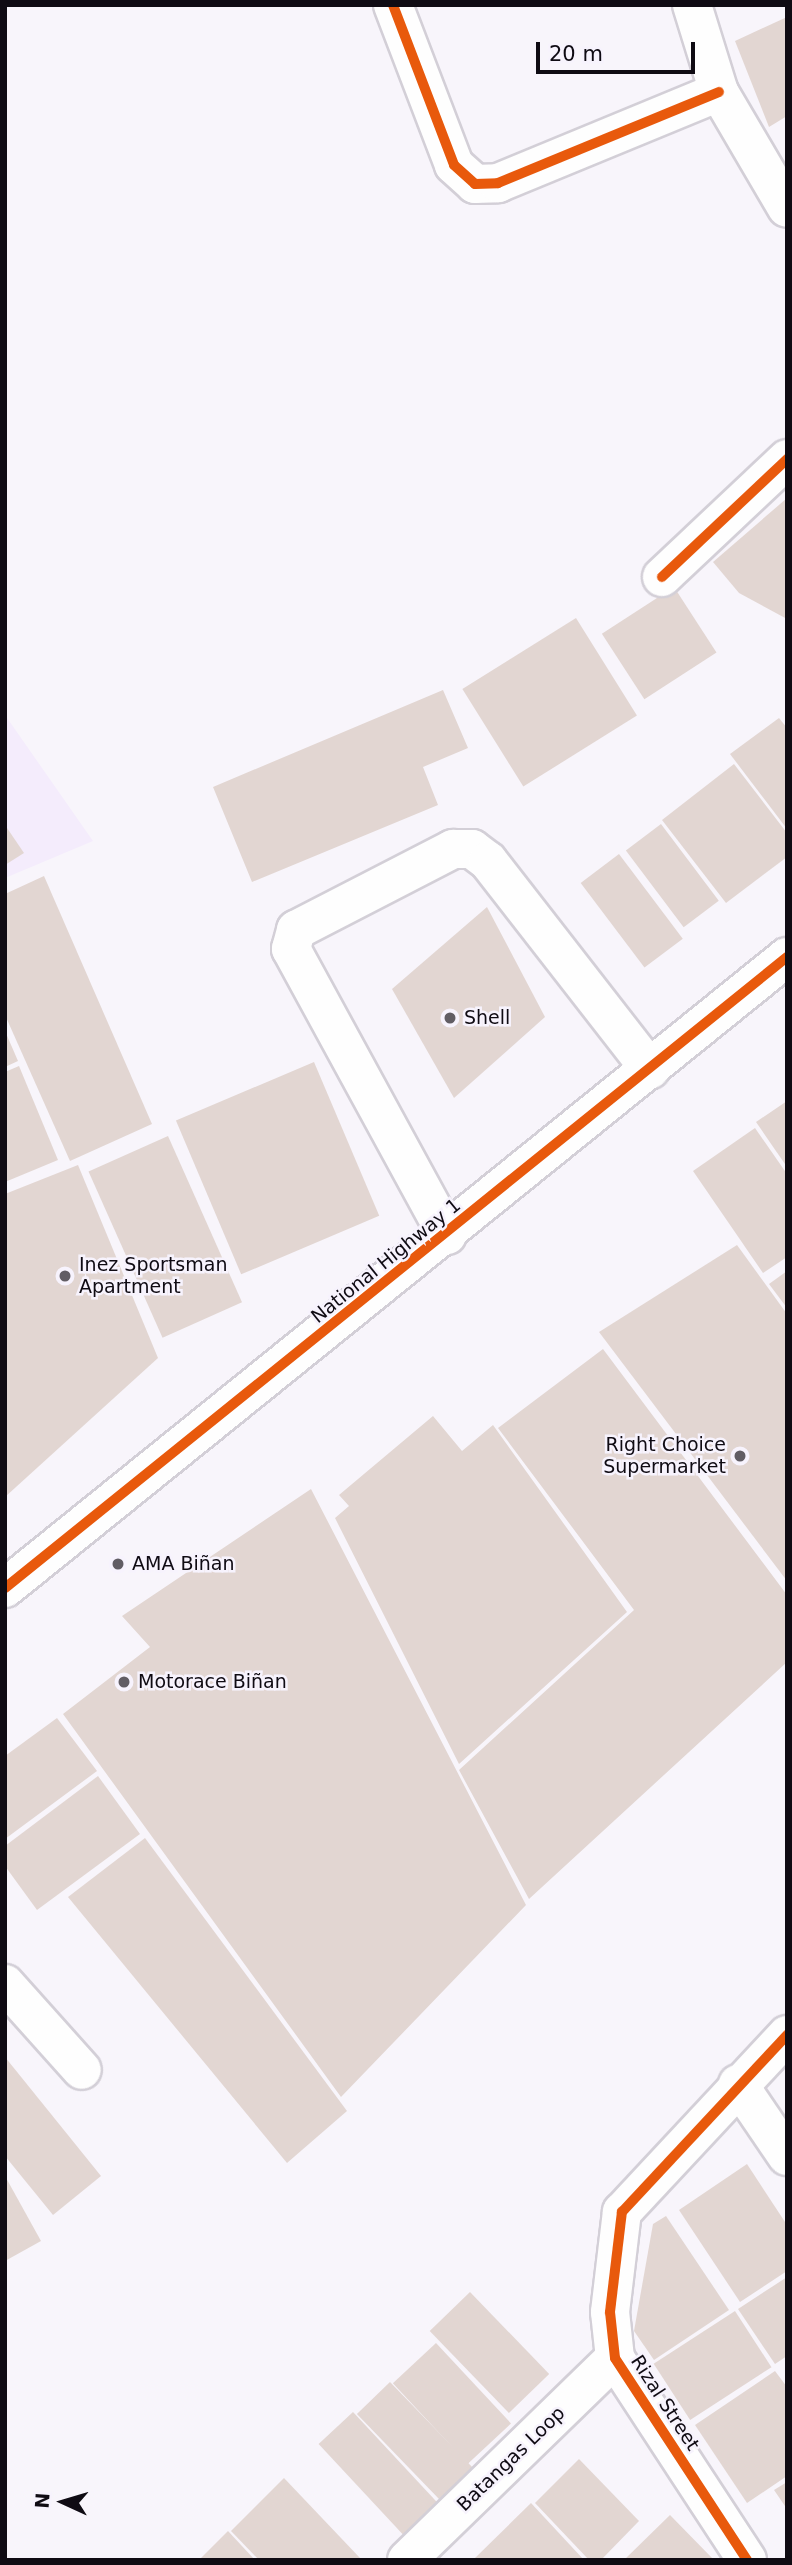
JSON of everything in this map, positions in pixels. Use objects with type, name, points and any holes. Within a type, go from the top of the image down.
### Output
[{"type":"main road","points":[[393,5],[454,165],[475,184],[498,183],[719,92]]},
{"type":"main road","points":[[692,5],[719,92],[787,208]]},
{"type":"main road","points":[[662,577],[787,459]]},
{"type":"main road","points":[[447,1235],[291,949],[296,930],[453,849],[472,849],[488,861],[650,1069]]},
{"type":"main road","name":"National Highway 1","points":[[5,1588],[447,1235],[787,957]]},
{"type":"main road","points":[[5,1984],[82,2070]]},
{"type":"main road","name":"Rizal Street","points":[[747,2560],[615,2358],[610,2312],[622,2212],[738,2084],[787,2035]]},
{"type":"main road","points":[[738,2084],[787,2156]]},
{"type":"main road","name":"Batangas Loop","points":[[407,2560],[615,2358]]},
{"type":"shaded area","points":[[5,715],[93,841],[5,878]]},
{"type":"building","points":[[787,17],[787,116],[769,127],[735,41]]},
{"type":"building","points":[[787,498],[787,619],[739,593],[713,562]]},
{"type":"building","points":[[674,587],[716,652],[644,699],[602,634]]},
{"type":"building","points":[[576,618],[637,716],[523,787],[462,689]]},
{"type":"building","points":[[443,690],[468,748],[423,767],[438,805],[252,882],[213,787]]},
{"type":"building","points":[[779,718],[787,728],[787,829],[730,754]]},
{"type":"building","points":[[734,764],[787,833],[787,857],[726,903],[662,820]]},
{"type":"building","points":[[661,824],[719,901],[684,927],[626,850]]},
{"type":"building","points":[[5,825],[24,853],[5,865]]},
{"type":"building","points":[[619,854],[683,939],[644,968],[581,883]]},
{"type":"building","points":[[44,876],[152,1124],[70,1161],[5,1015],[5,894]]},
{"type":"building","points":[[487,907],[545,1017],[454,1098],[392,989]]},
{"type":"building","points":[[5,1031],[18,1061],[5,1067]]},
{"type":"building","points":[[314,1062],[379,1216],[241,1274],[176,1121]]},
{"type":"building","points":[[19,1066],[58,1160],[5,1182],[5,1072]]},
{"type":"building","points":[[787,1101],[787,1167],[756,1122]]},
{"type":"building","points":[[755,1128],[787,1174],[787,1257],[763,1273],[693,1171]]},
{"type":"building","points":[[168,1136],[242,1302],[163,1338],[89,1171]]},
{"type":"building","name":"Inez Sportsman Apartment","points":[[78,1165],[158,1358],[5,1497],[5,1194]]},
{"type":"building","name":"Right Choice Supermarket","points":[[737,1245],[787,1314],[787,1581],[599,1332]]},
{"type":"building","points":[[787,1271],[787,1308],[769,1284]]},
{"type":"building","points":[[603,1349],[787,1595],[787,1662],[529,1899],[459,1770],[634,1610],[498,1428]]},
{"type":"building","points":[[433,1416],[462,1451],[493,1425],[627,1612],[459,1764],[335,1518],[349,1506],[339,1495]]},
{"type":"building","points":[[311,1489],[526,1905],[341,2097],[63,1714],[150,1647],[122,1616]]},
{"type":"building","points":[[57,1718],[97,1771],[5,1839],[5,1756]]},
{"type":"building","points":[[98,1776],[140,1834],[37,1910],[5,1866],[5,1846]]},
{"type":"building","points":[[145,1838],[347,2111],[287,2163],[68,1897]]},
{"type":"building","points":[[5,2057],[101,2176],[53,2215],[5,2156]]},
{"type":"building","points":[[747,2164],[787,2225],[787,2271],[740,2302],[679,2210]]},
{"type":"building","points":[[5,2176],[41,2241],[5,2261]]},
{"type":"building","points":[[666,2216],[729,2310],[654,2360],[634,2331],[653,2224]]},
{"type":"building","points":[[787,2277],[787,2356],[775,2364],[738,2309]]},
{"type":"building","points":[[470,2292],[549,2374],[509,2413],[430,2331]]},
{"type":"building","points":[[735,2311],[771,2367],[690,2420],[654,2364]]},
{"type":"building","points":[[436,2343],[511,2423],[468,2464],[393,2383]]},
{"type":"building","points":[[775,2371],[787,2387],[787,2476],[747,2503],[695,2425]]},
{"type":"building","points":[[390,2382],[474,2469],[441,2501],[357,2414]]},
{"type":"building","points":[[353,2412],[440,2505],[405,2537],[319,2444]]},
{"type":"building","points":[[579,2459],[639,2521],[601,2560],[589,2560],[535,2503]]},
{"type":"building","points":[[284,2478],[360,2558],[358,2560],[259,2560],[231,2531]]},
{"type":"building","points":[[787,2482],[787,2509],[774,2490]]},
{"type":"building","points":[[531,2503],[584,2560],[473,2560]]},
{"type":"building","points":[[670,2515],[714,2560],[624,2560]]},
{"type":"building","points":[[228,2531],[255,2560],[199,2560]]},
{"type":"cycle path","points":[[393,5],[454,165],[475,184],[498,183],[719,92]]},
{"type":"cycle path","points":[[662,577],[787,459]]},
{"type":"cycle path","points":[[5,1588],[787,957]]},
{"type":"cycle path","points":[[747,2560],[615,2358],[610,2312],[622,2212],[787,2035]]},
{"type":"place","name":"Shell","points":[[450,1018]]},
{"type":"place","name":"Inez Sportsman Apartment","points":[[65,1276]]},
{"type":"place","name":"Right Choice Supermarket","points":[[740,1456]]},
{"type":"place","name":"AMA Biñan","points":[[118,1564]]},
{"type":"place","name":"Motorace Biñan","points":[[124,1682]]}]
